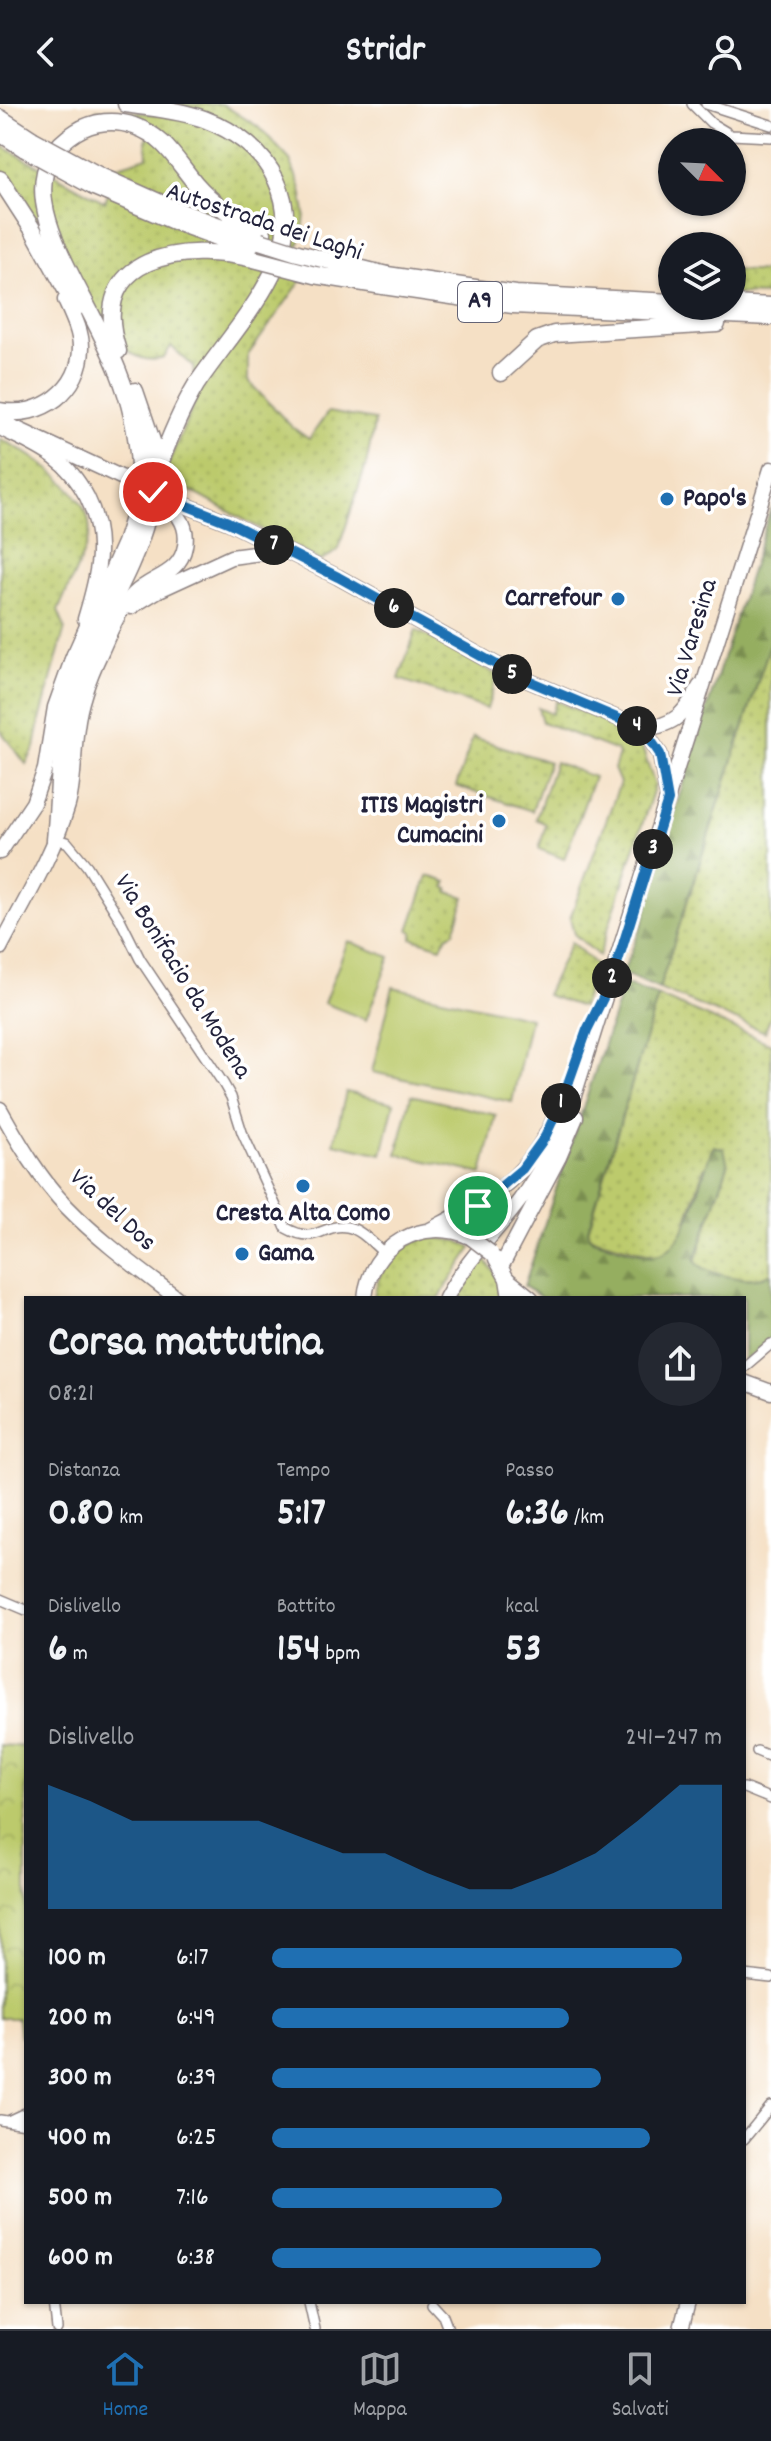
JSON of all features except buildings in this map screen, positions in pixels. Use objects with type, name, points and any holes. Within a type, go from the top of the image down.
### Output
[{"type":"highway","points":[[72,662],[125,543],[141,515],[181,413],[195,387],[254,305],[273,271],[285,234],[284,201],[272,170],[237,135],[201,118],[126,104]]},
{"type":"highway","name":"Autostrada dei Laghi","points":[[0,118],[28,144]]},
{"type":"highway","points":[[55,840],[63,743],[74,686],[138,545],[141,515],[134,421],[110,352],[47,223],[44,178],[57,148],[67,138],[87,126],[118,122],[132,125],[158,138],[196,183],[258,246]]},
{"type":"highway","name":"Autostrada dei Laghi","points":[[0,133],[28,144],[178,223],[258,246],[295,264],[385,280],[463,300],[579,304],[771,319]]},
{"type":"highway","points":[[0,179],[33,230],[134,421]]},
{"type":"highway","points":[[0,411],[27,412],[49,404],[69,386],[79,365],[81,345],[76,321],[34,240],[33,230]]},
{"type":"highway","points":[[156,474],[145,417],[113,333],[112,308],[116,294],[128,274],[138,266],[171,255],[258,246]]},
{"type":"highway","name":"Autostrada dei Laghi","points":[[579,304],[658,302]]},
{"type":"highway","points":[[746,305],[771,306]]},
{"type":"highway","points":[[501,373],[537,340],[554,334],[771,319]]},
{"type":"main road","points":[[0,421],[153,492],[228,522],[338,577],[515,675],[643,729],[664,726],[686,709],[702,682]]},
{"type":"main road","points":[[0,428],[56,458],[74,476],[93,510],[99,530],[99,568],[72,662],[55,707],[45,769],[33,803],[0,852]]},
{"type":"main road","name":"Via Varesina","points":[[447,1296],[471,1259],[520,1200],[550,1149],[572,1102],[771,469]]},
{"type":"main road","points":[[0,948],[55,840],[68,804],[76,727],[86,688],[118,617],[134,594],[175,568],[185,550],[182,519],[153,492]]},
{"type":"main road","points":[[118,617],[157,591],[231,557],[284,550]]},
{"type":"main road","points":[[664,726],[687,741]]},
{"type":"main road","points":[[643,729],[660,754],[668,800]]},
{"type":"main road","points":[[362,1295],[384,1253],[403,1238],[430,1230],[493,1195],[534,1155],[554,1121],[587,1030],[612,980]]},
{"type":"main road","points":[[510,1296],[504,1273],[576,1118],[604,1026],[612,980]]},
{"type":"main road","name":"Via del Dos","points":[[0,1109],[35,1166],[66,1206],[118,1253],[174,1296]]},
{"type":"main road","points":[[430,1230],[447,1230],[470,1237],[491,1253],[504,1273],[529,1296]]},
{"type":"main road","points":[[746,1383],[771,1392]]},
{"type":"main road","points":[[681,2329],[687,2304]]},
{"type":"street","points":[[692,104],[719,128]]},
{"type":"street","points":[[706,104],[771,125]]},
{"type":"street","points":[[721,128],[723,119],[730,112]]},
{"type":"street","points":[[746,136],[771,137]]},
{"type":"street","name":"Via Bonifacio da Modena","points":[[55,840],[67,842],[87,866],[120,919],[140,959],[223,1083],[286,1228],[300,1235],[316,1236],[344,1226],[358,1232],[384,1253]]},
{"type":"street","points":[[746,1365],[771,1344]]},
{"type":"street","points":[[0,1599],[24,1609]]},
{"type":"street","points":[[757,1751],[771,1757]]},
{"type":"street","points":[[746,1789],[771,1799]]},
{"type":"street","points":[[746,1975],[771,1978]]},
{"type":"street","points":[[746,2137],[771,2106]]},
{"type":"street","points":[[5,2120],[24,2113]]},
{"type":"street","points":[[54,2304],[57,2329]]},
{"type":"street","points":[[309,2304],[315,2329]]},
{"type":"street","points":[[432,2304],[443,2316],[448,2329]]},
{"type":"green space","points":[[155,104],[222,104],[260,128],[290,160],[301,189],[305,213],[303,233],[288,272],[303,278],[248,355],[248,381],[292,427],[309,439],[328,412],[375,420],[366,465],[338,550],[321,561],[163,476],[197,397],[193,366],[171,346],[164,358],[145,359],[127,350],[110,334],[82,291],[52,229],[36,223],[0,168],[0,145],[105,202],[118,166],[147,157],[146,141],[151,127],[95,116],[97,109],[154,114]]},
{"type":"green space","points":[[746,271],[771,272],[771,295],[746,294]]},
{"type":"green space","points":[[0,439],[28,454],[59,477],[82,506],[88,521],[87,543],[58,611],[65,628],[35,748],[26,764],[0,730]]},
{"type":"green space","points":[[771,508],[771,641],[659,989],[624,974],[625,967],[644,920],[659,859]]},
{"type":"green space","points":[[416,630],[497,675],[487,709],[399,679]]},
{"type":"green space","points":[[771,641],[771,1015],[765,1032],[659,989]]},
{"type":"green space","points":[[556,701],[638,736],[655,785],[599,956],[574,934],[570,918],[620,783],[614,769],[619,754],[542,722],[538,708],[552,714]]},
{"type":"green space","points":[[473,737],[549,762],[532,811],[456,786]]},
{"type":"green space","points":[[555,762],[594,777],[564,859],[539,849],[546,824],[536,819]]},
{"type":"green space","points":[[428,876],[447,882],[445,887],[449,889],[448,892],[465,897],[454,932],[447,936],[441,947],[412,938],[413,932],[409,930]]},
{"type":"green space","points":[[348,941],[390,957],[366,1020],[324,1003]]},
{"type":"green space","points":[[571,942],[596,965],[582,1007],[546,995]]},
{"type":"green space","points":[[624,984],[658,996],[588,1230],[589,1236],[593,1240],[640,1253],[654,1255],[666,1252],[684,1229],[711,1151],[714,1146],[724,1149],[728,1165],[695,1261],[709,1271],[732,1277],[764,1277],[771,1273],[771,1339],[746,1360],[746,1296],[539,1296],[524,1286]]},
{"type":"green space","points":[[393,987],[530,1018],[512,1102],[372,1072]]},
{"type":"green space","points":[[658,996],[771,1044],[771,1273],[764,1277],[719,1275],[695,1261],[728,1165],[704,1168],[682,1236],[665,1253],[654,1255],[589,1237],[588,1231]]},
{"type":"green space","points":[[346,1092],[394,1103],[382,1154],[334,1143]]},
{"type":"green space","points":[[411,1095],[496,1115],[482,1174],[397,1154]]},
{"type":"green space","points":[[428,1237],[458,1241],[472,1248],[440,1296],[374,1296],[385,1267],[407,1246]]},
{"type":"green space","points":[[482,1255],[499,1279],[503,1296],[453,1296]]},
{"type":"green space","points":[[0,1745],[24,1747],[24,2033],[20,2036],[18,2018],[0,2018]]},
{"type":"place","name":"Papo's","points":[[667,499]]},
{"type":"place","name":"Carrefour","points":[[618,599]]},
{"type":"place","name":"ITIS Magistri Cumacini","points":[[499,821]]},
{"type":"place","name":"Cresta Alta Como","points":[[303,1186]]},
{"type":"place","name":"Gama","points":[[242,1254]]},
{"type":"route","points":[[153,492],[228,522],[338,577],[515,675],[643,729],[660,754],[668,800],[612,980],[587,1030],[554,1121],[545,1137],[522,1169],[478,1206]]}]
